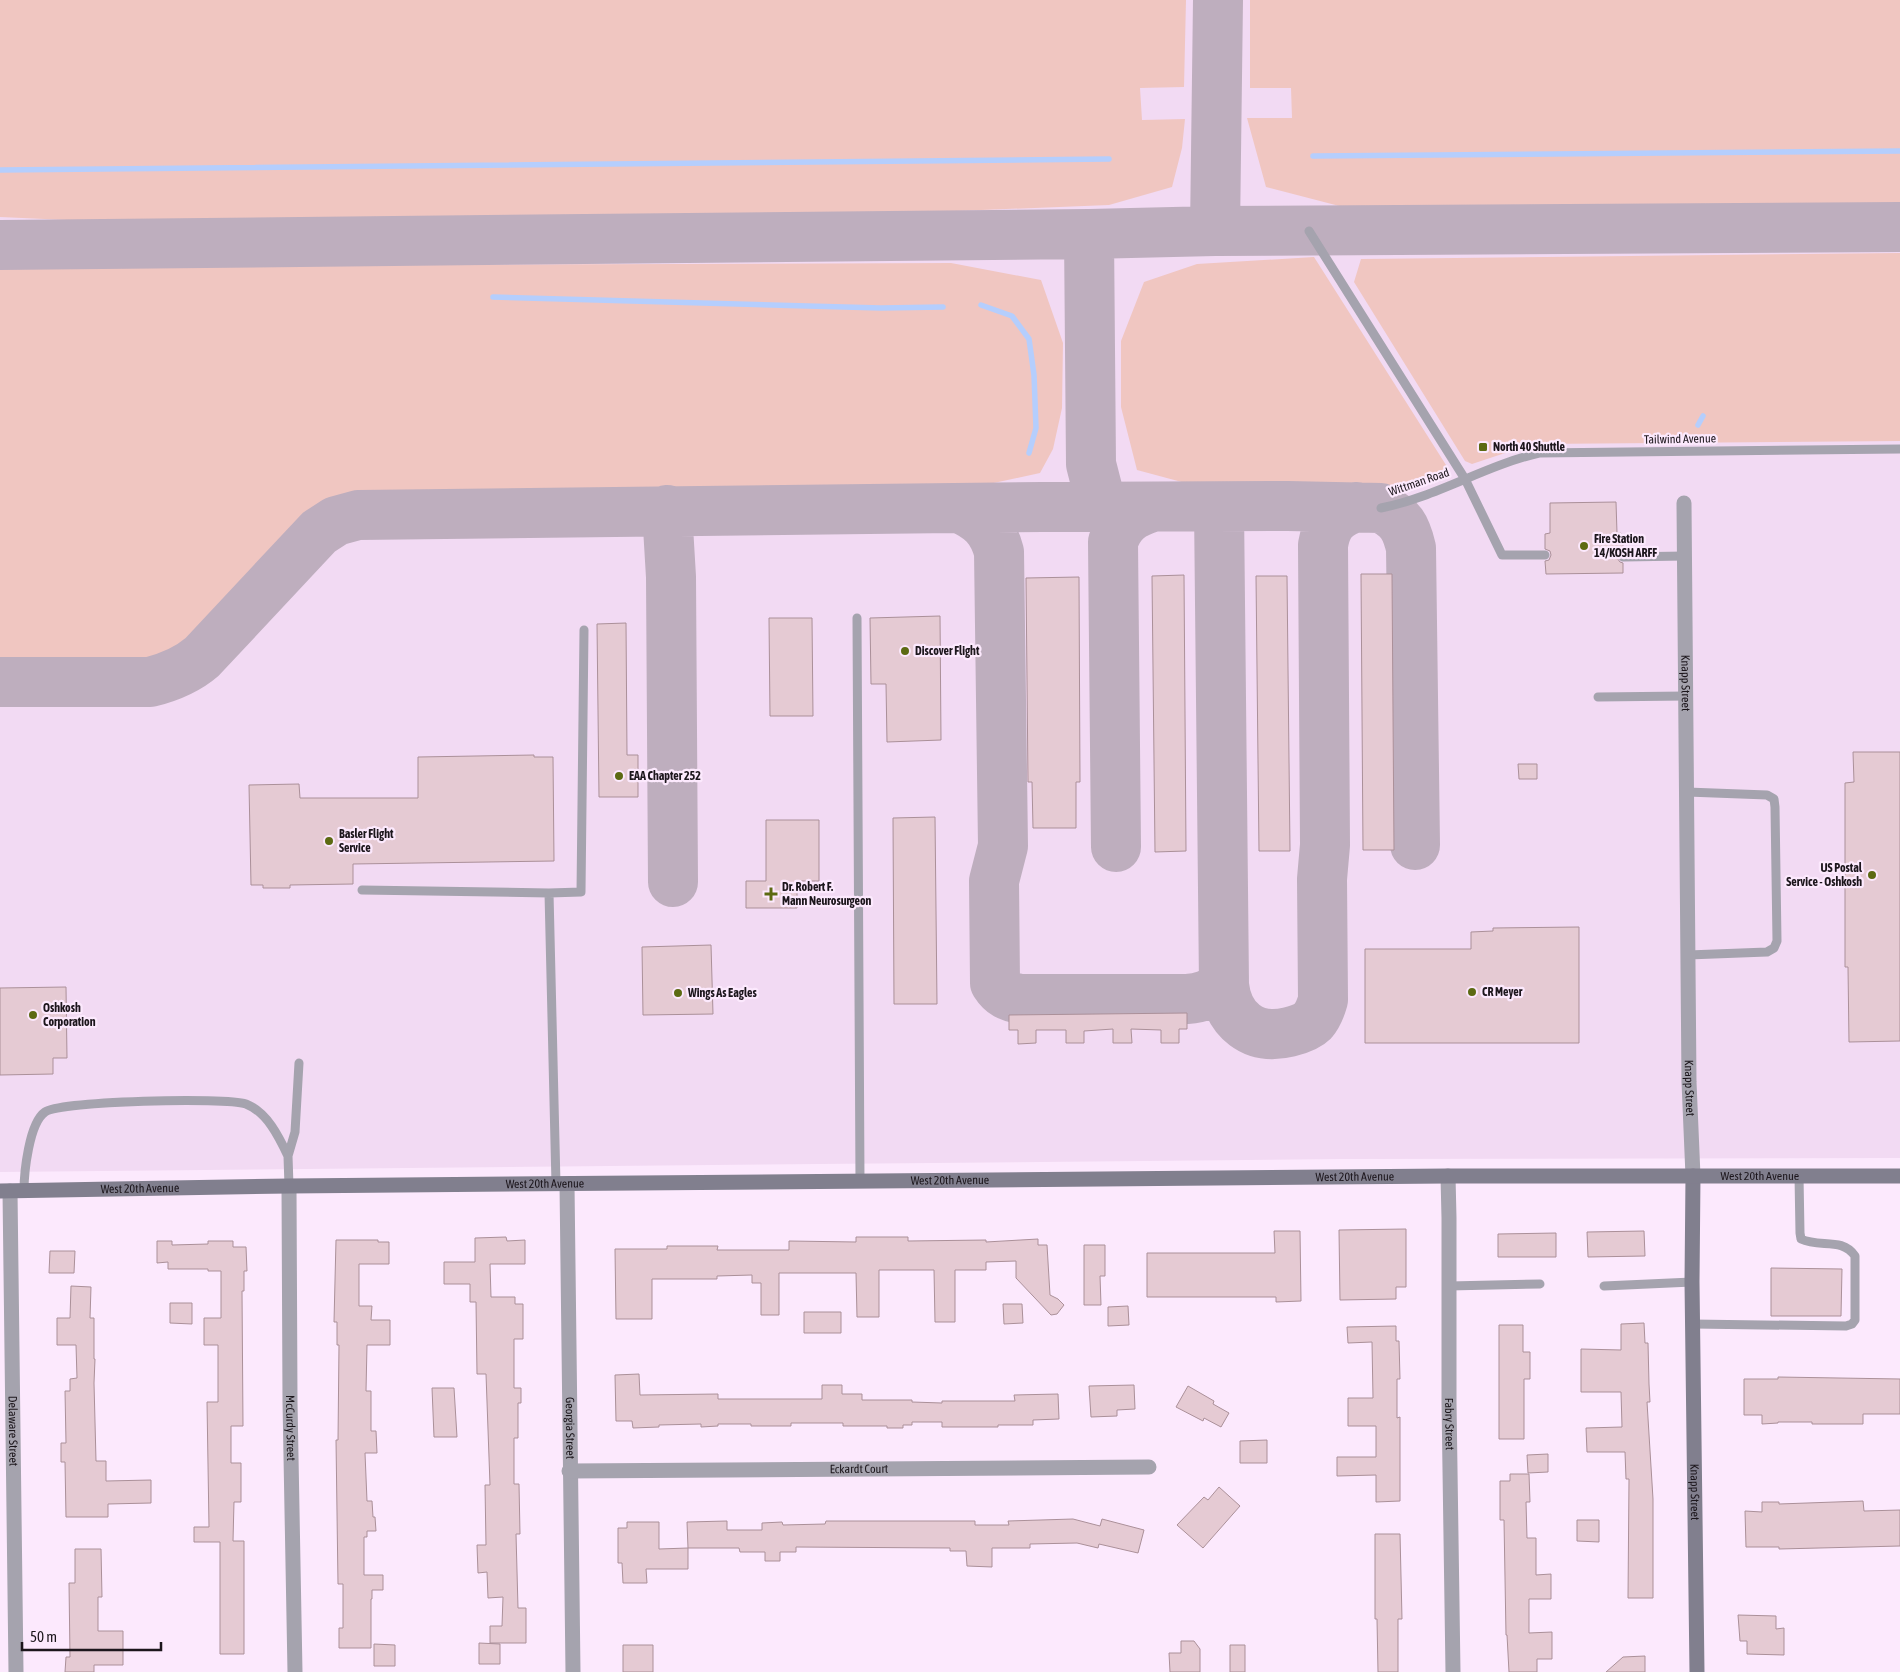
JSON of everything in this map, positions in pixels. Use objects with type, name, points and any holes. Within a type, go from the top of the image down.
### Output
[{"type":"main road","name":"West 20th Avenue","points":[[11,1191],[289,1186],[1448,1176],[1900,1176]]},
{"type":"main road","name":"Knapp Street","points":[[1693,1176],[1692,1282],[1697,1672]]},
{"type":"street","name":"Knapp Street","points":[[1684,503],[1688,954],[1693,1176]]},
{"type":"street","name":"Fabry Street","points":[[1448,1176],[1453,1672]]},
{"type":"street","name":"Georgia Street","points":[[562,1184],[573,1672]]},
{"type":"street","name":"McCurdy Street","points":[[289,1186],[294,1672]]},
{"type":"street","name":"Delaware Street","points":[[11,1191],[16,1672]]},
{"type":"street","name":"Eckardt Court","points":[[569,1471],[1149,1467]]},
{"type":"lane","points":[[1309,231],[1465,479],[1502,555],[1545,555]]},
{"type":"lane","name":"Tailwind Avenue","points":[[1465,479],[1539,453],[1900,449]]},
{"type":"lane","name":"Wittman Road","points":[[1381,508],[1405,503],[1465,479]]},
{"type":"lane","points":[[1623,556],[1684,556]]},
{"type":"lane","points":[[857,618],[860,1181]]},
{"type":"lane","points":[[362,890],[582,892],[584,630]]},
{"type":"lane","points":[[1598,697],[1686,696]]},
{"type":"lane","points":[[1687,792],[1767,795],[1774,799],[1777,941],[1774,948],[1767,952],[1688,954]]},
{"type":"lane","points":[[549,893],[562,1184]]},
{"type":"lane","points":[[289,1186],[288,1156],[295,1132],[299,1063]]},
{"type":"lane","points":[[11,1191],[24,1174],[38,1120],[45,1112],[65,1107],[172,1100],[234,1101],[248,1104],[272,1126],[288,1156]]},
{"type":"lane","points":[[1693,1324],[1846,1326],[1852,1324],[1855,1320],[1855,1256],[1850,1248],[1841,1245],[1808,1242],[1802,1239],[1800,1233],[1799,1176]]},
{"type":"lane","points":[[1604,1286],[1692,1282]]},
{"type":"lane","points":[[1449,1286],[1540,1284]]},
{"type":"shaded area","points":[[0,0],[1900,0],[1900,1158],[1342,1159],[0,1172]]},
{"type":"shaded area","points":[[0,0],[1186,0],[1184,87],[1140,88],[1142,120],[1185,119],[1182,148],[1172,187],[1109,205],[957,211],[957,214],[67,220],[0,217]]},
{"type":"shaded area","points":[[1250,0],[1900,0],[1900,205],[1347,208],[1266,187],[1247,118],[1292,118],[1291,88],[1250,88]]},
{"type":"shaded area","points":[[1900,253],[1900,441],[1538,444],[1526,446],[1472,464],[1465,461],[1354,282],[1361,259]]},
{"type":"shaded area","points":[[1314,257],[1446,465],[1444,473],[1401,489],[1380,492],[1204,488],[1137,470],[1121,407],[1121,341],[1144,282],[1197,264]]},
{"type":"shaded area","points":[[951,263],[1041,280],[1063,343],[1062,408],[1053,449],[1040,473],[975,487],[896,496],[357,500],[333,507],[317,517],[198,640],[178,653],[151,660],[0,661],[0,269],[64,266]]},
{"type":"building","name":"Fire Station 14/KOSH ARFF","points":[[1616,502],[1617,533],[1621,533],[1621,537],[1623,537],[1623,551],[1618,554],[1617,558],[1623,563],[1623,573],[1546,574],[1545,561],[1549,560],[1551,555],[1550,551],[1545,549],[1545,534],[1550,533],[1550,503]]},
{"type":"building","points":[[1361,574],[1392,574],[1394,850],[1363,850]]},
{"type":"building","points":[[1184,575],[1186,851],[1155,852],[1152,576]]},
{"type":"building","points":[[1256,576],[1287,576],[1290,851],[1259,851]]},
{"type":"building","points":[[1079,577],[1080,782],[1076,782],[1076,828],[1033,828],[1032,782],[1028,782],[1026,578]]},
{"type":"building","name":"Discover Flight","points":[[940,616],[941,740],[887,742],[886,684],[871,684],[870,618]]},
{"type":"building","points":[[769,618],[812,618],[813,716],[770,716]]},
{"type":"building","points":[[626,623],[627,755],[638,755],[638,797],[599,797],[597,624]]},
{"type":"building","name":"US Postal Service - Oshkosh","points":[[1853,752],[1900,752],[1900,1041],[1849,1042],[1848,967],[1845,967],[1845,783],[1854,782]]},
{"type":"building","points":[[534,755],[534,757],[553,757],[554,861],[353,864],[353,884],[290,885],[290,888],[263,888],[263,885],[251,885],[249,785],[299,784],[300,798],[418,798],[418,757]]},
{"type":"building","points":[[1518,764],[1537,764],[1537,779],[1519,779]]},
{"type":"building","points":[[935,817],[937,1004],[894,1004],[893,818]]},
{"type":"building","points":[[766,820],[819,820],[819,881],[797,881],[797,908],[746,908],[746,881],[766,881]]},
{"type":"building","name":"CR Meyer","points":[[1579,927],[1579,1043],[1365,1043],[1365,949],[1471,949],[1471,932],[1493,931],[1493,928]]},
{"type":"building","name":"Wings As Eagles","points":[[711,945],[713,1014],[643,1015],[642,947]]},
{"type":"building","name":"Oshkosh Corporation","points":[[66,987],[67,1058],[53,1058],[53,1074],[0,1075],[0,988]]},
{"type":"building","points":[[1187,1013],[1187,1029],[1179,1029],[1179,1043],[1161,1043],[1161,1030],[1131,1029],[1132,1043],[1113,1043],[1113,1029],[1084,1031],[1084,1043],[1066,1043],[1066,1030],[1036,1030],[1036,1043],[1018,1044],[1018,1030],[1009,1030],[1009,1015]]},
{"type":"building","points":[[1406,1229],[1406,1287],[1396,1287],[1396,1299],[1340,1300],[1339,1230]]},
{"type":"building","points":[[1274,1231],[1300,1231],[1301,1301],[1276,1302],[1276,1297],[1147,1297],[1147,1253],[1275,1253]]},
{"type":"building","points":[[1644,1231],[1645,1256],[1588,1257],[1587,1232]]},
{"type":"building","points":[[1556,1233],[1556,1257],[1498,1257],[1498,1234]]},
{"type":"building","points":[[506,1237],[507,1241],[525,1240],[525,1264],[490,1264],[491,1297],[515,1297],[515,1304],[523,1304],[523,1339],[514,1339],[514,1388],[521,1388],[521,1403],[518,1403],[518,1438],[514,1438],[514,1484],[519,1484],[520,1534],[516,1534],[518,1608],[526,1608],[526,1643],[490,1643],[490,1626],[502,1626],[503,1597],[488,1598],[487,1572],[478,1573],[477,1545],[486,1545],[485,1485],[490,1485],[486,1374],[477,1374],[476,1302],[470,1302],[470,1284],[444,1284],[444,1262],[475,1262],[475,1238]]},
{"type":"building","points":[[856,1237],[908,1237],[908,1241],[986,1240],[986,1242],[1038,1239],[1038,1245],[1047,1245],[1050,1295],[1064,1305],[1057,1314],[1051,1315],[1016,1278],[1016,1261],[986,1262],[986,1270],[955,1270],[955,1322],[935,1322],[934,1270],[879,1270],[879,1317],[857,1317],[856,1273],[779,1273],[779,1315],[761,1315],[761,1283],[752,1283],[752,1275],[717,1276],[717,1279],[652,1279],[652,1319],[616,1319],[615,1249],[667,1249],[667,1246],[718,1246],[717,1250],[789,1250],[789,1241],[856,1242]]},
{"type":"building","points":[[336,1240],[378,1240],[378,1242],[389,1242],[389,1264],[359,1264],[359,1306],[372,1306],[371,1320],[390,1320],[390,1345],[367,1345],[366,1391],[371,1391],[371,1431],[376,1431],[377,1453],[365,1453],[367,1501],[372,1501],[376,1531],[367,1531],[367,1537],[364,1537],[364,1575],[383,1575],[383,1590],[372,1590],[371,1648],[339,1648],[339,1628],[343,1628],[343,1584],[338,1584],[336,1440],[338,1440],[339,1345],[337,1345],[337,1322],[334,1322]]},
{"type":"building","points":[[157,1241],[172,1241],[172,1245],[208,1244],[208,1241],[233,1241],[233,1247],[246,1247],[247,1271],[244,1271],[244,1291],[242,1291],[243,1426],[231,1426],[231,1463],[241,1463],[241,1502],[234,1502],[233,1541],[244,1541],[244,1654],[220,1654],[220,1542],[194,1542],[194,1527],[209,1527],[207,1402],[218,1402],[218,1345],[204,1345],[204,1318],[221,1318],[221,1271],[208,1271],[208,1269],[168,1269],[168,1262],[157,1263]]},
{"type":"building","points":[[1084,1245],[1105,1245],[1105,1276],[1100,1276],[1101,1305],[1084,1305]]},
{"type":"building","points":[[50,1251],[75,1251],[74,1273],[49,1273]]},
{"type":"building","points":[[1771,1268],[1842,1269],[1841,1316],[1771,1316]]},
{"type":"building","points":[[71,1286],[91,1287],[90,1318],[94,1318],[96,1461],[106,1461],[106,1481],[151,1480],[151,1503],[108,1504],[108,1517],[66,1517],[65,1462],[61,1462],[61,1443],[66,1443],[65,1391],[70,1391],[70,1379],[77,1378],[76,1345],[57,1345],[57,1318],[70,1318]]},
{"type":"building","points":[[170,1303],[192,1303],[192,1324],[170,1323]]},
{"type":"building","points":[[1003,1304],[1022,1304],[1023,1323],[1004,1324]]},
{"type":"building","points":[[1128,1306],[1129,1325],[1108,1326],[1108,1307]]},
{"type":"building","points":[[804,1312],[841,1312],[841,1333],[804,1333]]},
{"type":"building","points":[[1644,1323],[1645,1343],[1648,1343],[1650,1402],[1647,1402],[1653,1499],[1653,1598],[1628,1598],[1629,1479],[1626,1479],[1625,1452],[1587,1452],[1586,1428],[1622,1427],[1621,1392],[1581,1392],[1581,1349],[1621,1350],[1621,1324]]},
{"type":"building","points":[[1499,1325],[1523,1325],[1523,1352],[1530,1352],[1530,1379],[1524,1379],[1524,1439],[1499,1439]]},
{"type":"building","points":[[1396,1326],[1396,1341],[1399,1341],[1400,1379],[1397,1379],[1397,1418],[1400,1417],[1400,1501],[1376,1502],[1376,1475],[1337,1476],[1337,1457],[1376,1457],[1376,1426],[1348,1426],[1348,1398],[1373,1398],[1372,1342],[1348,1343],[1347,1327]]},
{"type":"building","points":[[639,1374],[640,1395],[718,1394],[718,1399],[822,1399],[822,1385],[842,1385],[842,1394],[862,1394],[862,1400],[912,1400],[912,1402],[1015,1401],[1014,1395],[1058,1394],[1059,1419],[1033,1420],[1033,1425],[998,1425],[998,1427],[942,1427],[942,1422],[912,1422],[912,1425],[903,1425],[903,1428],[843,1426],[843,1423],[791,1423],[791,1426],[718,1424],[718,1426],[701,1427],[701,1424],[633,1428],[632,1421],[616,1421],[615,1375]]},
{"type":"building","points":[[1778,1377],[1900,1379],[1900,1414],[1863,1414],[1863,1424],[1778,1422],[1762,1424],[1762,1415],[1744,1415],[1744,1379],[1778,1379]]},
{"type":"building","points":[[1134,1385],[1135,1409],[1117,1410],[1117,1416],[1091,1417],[1089,1386]]},
{"type":"building","points":[[1188,1386],[1214,1401],[1213,1404],[1229,1413],[1221,1427],[1204,1418],[1203,1421],[1176,1407]]},
{"type":"building","points":[[432,1388],[454,1388],[457,1437],[434,1437]]},
{"type":"building","points":[[1267,1440],[1267,1463],[1240,1463],[1240,1441]]},
{"type":"building","points":[[1548,1454],[1548,1472],[1528,1473],[1527,1455]]},
{"type":"building","points":[[1510,1474],[1529,1474],[1530,1502],[1526,1502],[1527,1538],[1536,1538],[1536,1575],[1551,1574],[1551,1599],[1529,1599],[1529,1633],[1552,1632],[1552,1659],[1537,1659],[1537,1672],[1509,1672],[1506,1635],[1504,1520],[1500,1520],[1500,1481],[1510,1481]]},
{"type":"building","points":[[1219,1487],[1240,1506],[1203,1548],[1177,1525],[1204,1497],[1208,1500]]},
{"type":"building","points":[[1863,1501],[1864,1511],[1900,1510],[1900,1546],[1779,1549],[1779,1547],[1746,1547],[1745,1511],[1762,1512],[1762,1502],[1779,1502],[1779,1504]]},
{"type":"building","points":[[1073,1519],[1100,1526],[1102,1519],[1144,1530],[1138,1553],[1099,1544],[1098,1548],[1077,1543],[1030,1544],[1030,1548],[992,1548],[992,1567],[967,1566],[966,1551],[950,1551],[950,1548],[796,1547],[796,1552],[780,1552],[780,1561],[765,1561],[765,1552],[740,1552],[739,1548],[688,1548],[687,1522],[727,1521],[727,1530],[762,1530],[762,1523],[782,1522],[783,1525],[825,1524],[826,1521],[975,1521],[975,1525],[1009,1525],[1008,1521]]},
{"type":"building","points":[[1577,1520],[1599,1520],[1599,1542],[1577,1541]]},
{"type":"building","points":[[627,1522],[659,1522],[659,1549],[688,1548],[688,1569],[646,1569],[647,1583],[623,1583],[622,1563],[618,1563],[618,1528],[627,1528]]},
{"type":"building","points":[[1375,1534],[1400,1534],[1402,1619],[1398,1619],[1398,1672],[1378,1672],[1377,1619],[1375,1619]]},
{"type":"building","points":[[75,1549],[101,1549],[102,1597],[98,1597],[98,1631],[123,1631],[123,1665],[94,1665],[94,1672],[65,1672],[66,1657],[70,1657],[69,1583],[75,1583]]},
{"type":"building","points":[[1738,1615],[1776,1616],[1776,1629],[1784,1628],[1784,1655],[1747,1654],[1747,1641],[1740,1641]]},
{"type":"building","points":[[1181,1641],[1194,1641],[1200,1649],[1200,1672],[1170,1672],[1169,1653],[1181,1653]]},
{"type":"building","points":[[479,1643],[500,1644],[500,1664],[479,1664]]},
{"type":"building","points":[[374,1644],[395,1645],[395,1666],[374,1666]]},
{"type":"building","points":[[623,1645],[653,1645],[653,1672],[623,1672]]},
{"type":"building","points":[[1230,1645],[1245,1645],[1245,1672],[1230,1672]]},
{"type":"building","points":[[1645,1656],[1645,1672],[1606,1672],[1623,1657]]},
{"type":"waterway","points":[[1313,156],[1900,151]]},
{"type":"waterway","points":[[0,170],[1109,159]]},
{"type":"waterway","points":[[493,297],[881,308],[943,307]]},
{"type":"waterway","points":[[981,305],[1012,316],[1029,339],[1034,375],[1036,428],[1029,453]]},
{"type":"waterway","points":[[1698,425],[1703,416]]},
{"type":"taxiway","points":[[1215,231],[1218,0]]},
{"type":"taxiway","points":[[0,245],[1089,234],[1215,231],[1900,227]]},
{"type":"taxiway","points":[[1089,234],[1091,464],[1102,507]]},
{"type":"taxiway","points":[[0,682],[150,682],[178,672],[202,657],[319,532],[336,521],[358,515],[1042,507],[1288,506],[1381,508],[1402,524],[1411,548],[1415,845]]},
{"type":"taxiway","points":[[1116,847],[1113,542],[1119,529],[1127,519],[1138,512],[1152,507]]},
{"type":"taxiway","points":[[1219,507],[1224,985],[1226,997],[1231,1008],[1244,1025],[1264,1033],[1276,1034],[1305,1027],[1311,1023],[1318,1014],[1323,1000],[1322,879],[1325,845],[1323,545],[1327,530],[1333,520],[1337,516],[1356,507]]},
{"type":"taxiway","points":[[959,508],[974,515],[990,530],[999,552],[1003,846],[994,881],[995,983],[1006,994],[1021,999],[1187,999],[1206,995],[1224,985]]},
{"type":"taxiway","points":[[667,510],[671,577],[673,882]]},
{"type":"place","name":"North 40 Shuttle","points":[[1483,447]]},
{"type":"place","name":"Fire Station 14/KOSH ARFF","points":[[1584,546]]},
{"type":"place","name":"Discover Flight","points":[[905,651]]},
{"type":"place","name":"EAA Chapter 252","points":[[619,776]]},
{"type":"place","name":"Basler Flight Service","points":[[329,841]]},
{"type":"place","name":"US Postal Service - Oshkosh","points":[[1872,875]]},
{"type":"place","name":"Dr. Robert F. Mann Neurosurgeon","points":[[771,894]]},
{"type":"place","name":"CR Meyer","points":[[1472,992]]},
{"type":"place","name":"Wings As Eagles","points":[[678,993]]},
{"type":"place","name":"Oshkosh Corporation","points":[[33,1015]]}]
